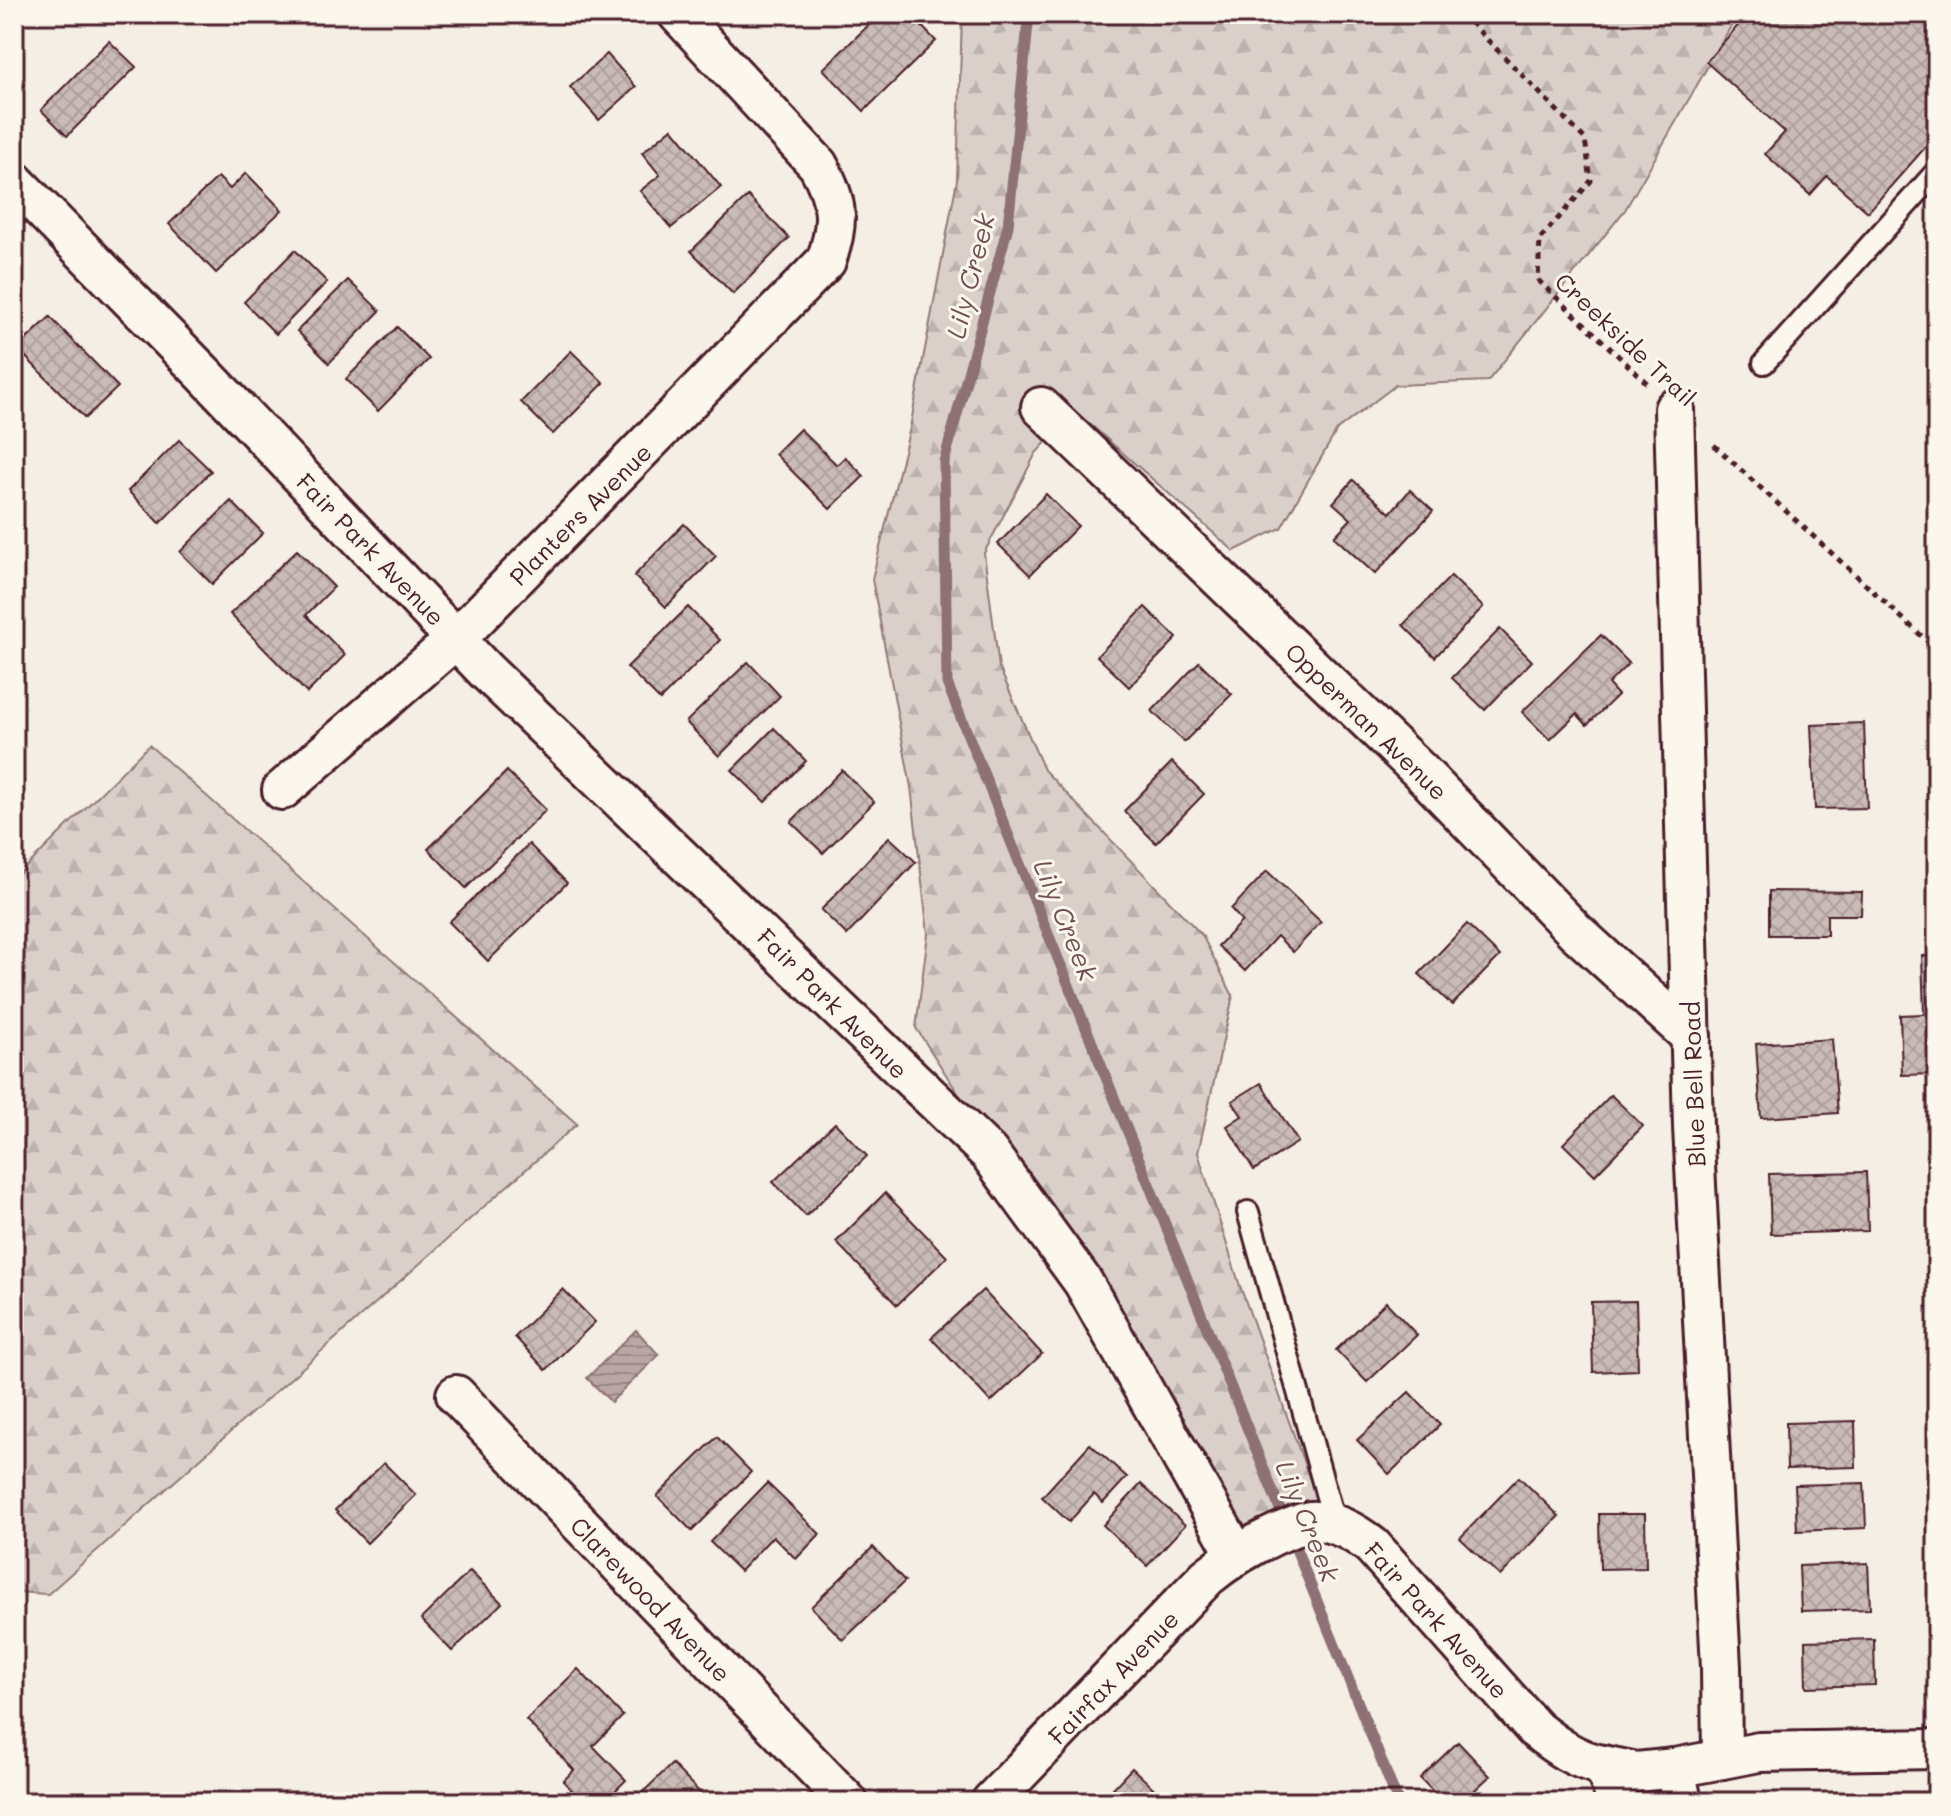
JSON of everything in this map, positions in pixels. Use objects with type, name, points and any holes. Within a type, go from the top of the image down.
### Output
[{"type":"street","name":"Planters Avenue","points":[[282,790],[457,638],[826,261],[835,237],[836,210],[830,187],[818,165],[678,14]]},
{"type":"street","name":"Fair Park Avenue","points":[[14,181],[486,671],[989,1153],[1083,1282],[1249,1546]]},
{"type":"street","name":"Opperman Avenue","points":[[1041,407],[1419,770],[1575,931],[1691,1037]]},
{"type":"street","name":"Blue Bell Road","points":[[1674,409],[1693,1127],[1721,1667],[1722,1759]]},
{"type":"street","name":"Clarewood Avenue","points":[[456,1395],[848,1802]]},
{"type":"street","name":"Fair Park Avenue","points":[[1324,1523],[1358,1535],[1372,1546],[1535,1729],[1562,1749],[1593,1764],[1637,1772],[1678,1785],[1722,1759]]},
{"type":"street","points":[[1249,1546],[1324,1523]]},
{"type":"street","name":"Fairfax Avenue","points":[[991,1802],[1207,1577],[1249,1546]]},
{"type":"street","points":[[1722,1759],[1759,1752],[1937,1749]]},
{"type":"street","points":[[1603,1765],[1618,1802]]},
{"type":"lane","points":[[1764,363],[1937,171]]},
{"type":"lane","points":[[1248,1212],[1324,1523]]},
{"type":"path","name":"Creekside Trail","points":[[1462,14],[1585,139],[1591,181],[1540,239],[1538,280],[1937,650]]},
{"type":"green space","points":[[962,14],[1738,14],[1625,210],[1488,381],[1396,385],[1337,430],[1281,528],[1234,551],[1075,411],[1036,453],[984,553],[999,667],[1044,770],[1202,935],[1233,996],[1198,1153],[1239,1283],[1318,1502],[1240,1530],[916,1028],[928,934],[911,787],[872,579],[910,428],[957,180]]},
{"type":"green space","points":[[149,745],[577,1124],[48,1594],[14,1592],[14,879]]},
{"type":"shaded area","points":[[636,1330],[659,1355],[611,1402],[587,1378]]},
{"type":"building","points":[[880,14],[910,14],[936,41],[864,111],[823,69]]},
{"type":"building","points":[[1748,14],[1937,14],[1937,134],[1868,212],[1827,176],[1810,195],[1765,154],[1785,132],[1706,62]]},
{"type":"building","points":[[109,41],[136,67],[67,136],[41,110]]},
{"type":"building","points":[[607,54],[636,87],[599,120],[570,87]]},
{"type":"building","points":[[672,128],[721,187],[671,228],[640,191],[660,175],[642,153]]},
{"type":"building","points":[[246,173],[282,210],[216,273],[169,224],[218,177],[230,189]]},
{"type":"building","points":[[748,196],[789,238],[733,294],[691,251]]},
{"type":"building","points":[[295,250],[327,282],[276,334],[244,302]]},
{"type":"building","points":[[348,280],[380,311],[329,363],[297,331]]},
{"type":"building","points":[[50,317],[118,387],[85,418],[17,348]]},
{"type":"building","points":[[397,327],[429,359],[378,411],[346,379]]},
{"type":"building","points":[[571,351],[604,383],[553,434],[521,402]]},
{"type":"building","points":[[800,429],[837,465],[845,457],[864,476],[830,509],[775,454]]},
{"type":"building","points":[[179,440],[211,471],[160,523],[128,491]]},
{"type":"building","points":[[1353,480],[1390,513],[1410,490],[1433,511],[1375,574],[1334,537],[1351,519],[1333,503]]},
{"type":"building","points":[[1046,494],[1078,526],[1030,575],[998,544]]},
{"type":"building","points":[[231,501],[263,533],[212,584],[180,552]]},
{"type":"building","points":[[684,524],[716,556],[666,607],[634,576]]},
{"type":"building","points":[[297,550],[334,587],[306,615],[345,655],[307,693],[230,614]]},
{"type":"building","points":[[1451,576],[1483,607],[1435,657],[1403,625]]},
{"type":"building","points":[[688,607],[720,640],[660,700],[627,667]]},
{"type":"building","points":[[1145,607],[1177,638],[1129,687],[1097,656]]},
{"type":"building","points":[[1500,629],[1532,661],[1485,710],[1452,678]]},
{"type":"building","points":[[1601,635],[1629,663],[1608,684],[1618,695],[1587,725],[1577,714],[1550,740],[1522,712]]},
{"type":"building","points":[[748,662],[780,696],[719,756],[686,722]]},
{"type":"building","points":[[1199,662],[1232,694],[1184,742],[1152,711]]},
{"type":"building","points":[[1864,723],[1867,808],[1815,809],[1811,725]]},
{"type":"building","points":[[774,728],[806,761],[765,802],[732,770]]},
{"type":"building","points":[[1172,762],[1204,794],[1156,843],[1124,811]]},
{"type":"building","points":[[842,770],[874,802],[823,853],[791,822]]},
{"type":"building","points":[[507,771],[546,810],[466,888],[428,849]]},
{"type":"building","points":[[889,837],[916,862],[847,935],[821,910]]},
{"type":"building","points":[[529,844],[567,883],[488,961],[449,922]]},
{"type":"building","points":[[1267,871],[1321,922],[1293,952],[1277,936],[1245,971],[1218,946],[1242,921],[1231,909]]},
{"type":"building","points":[[1769,891],[1862,892],[1861,915],[1827,915],[1827,935],[1769,935]]},
{"type":"building","points":[[1467,924],[1500,956],[1452,1005],[1419,974]]},
{"type":"building","points":[[1922,956],[1937,956],[1937,1074],[1902,1075],[1900,1015],[1924,1014]]},
{"type":"building","points":[[1832,1039],[1838,1113],[1761,1118],[1756,1044]]},
{"type":"building","points":[[1261,1083],[1298,1142],[1254,1170],[1227,1126],[1242,1116],[1232,1101]]},
{"type":"building","points":[[1611,1095],[1643,1126],[1595,1175],[1563,1144]]},
{"type":"building","points":[[835,1123],[867,1156],[806,1216],[773,1182]]},
{"type":"building","points":[[1866,1172],[1868,1231],[1771,1234],[1769,1174]]},
{"type":"building","points":[[885,1193],[947,1257],[897,1305],[836,1242]]},
{"type":"building","points":[[563,1289],[595,1322],[546,1370],[515,1337]]},
{"type":"building","points":[[983,1290],[1042,1354],[991,1402],[931,1338]]},
{"type":"building","points":[[1636,1301],[1638,1370],[1593,1372],[1591,1302]]},
{"type":"building","points":[[1386,1302],[1417,1335],[1367,1382],[1336,1350]]},
{"type":"building","points":[[1409,1392],[1440,1425],[1389,1474],[1357,1440]]},
{"type":"building","points":[[1855,1421],[1856,1467],[1787,1469],[1786,1423]]},
{"type":"building","points":[[717,1437],[751,1472],[692,1531],[657,1496]]},
{"type":"building","points":[[1090,1444],[1127,1477],[1103,1503],[1094,1494],[1069,1522],[1042,1497]]},
{"type":"building","points":[[384,1463],[416,1495],[367,1543],[335,1510]]},
{"type":"building","points":[[1519,1477],[1559,1516],[1500,1576],[1460,1538]]},
{"type":"building","points":[[767,1483],[820,1534],[796,1559],[773,1536],[740,1571],[710,1542]]},
{"type":"building","points":[[1864,1483],[1866,1528],[1797,1531],[1795,1485]]},
{"type":"building","points":[[1141,1484],[1185,1525],[1147,1566],[1103,1525]]},
{"type":"building","points":[[1599,1514],[1645,1514],[1646,1568],[1600,1569]]},
{"type":"building","points":[[873,1547],[905,1581],[843,1640],[811,1607]]},
{"type":"building","points":[[1868,1563],[1870,1609],[1801,1611],[1799,1566]]},
{"type":"building","points":[[470,1571],[502,1603],[452,1651],[421,1619]]},
{"type":"building","points":[[1874,1639],[1875,1685],[1806,1687],[1805,1641]]},
{"type":"building","points":[[578,1669],[623,1716],[593,1746],[626,1780],[604,1802],[583,1802],[563,1781],[574,1770],[526,1720]]},
{"type":"building","points":[[1458,1742],[1490,1776],[1462,1802],[1443,1802],[1420,1778]]},
{"type":"building","points":[[672,1764],[709,1802],[643,1802],[638,1797]]},
{"type":"building","points":[[1132,1768],[1168,1802],[1100,1802]]},
{"type":"waterway","name":"Lily Creek","points":[[1029,14],[1008,226],[944,462],[947,683],[1398,1802]]}]
